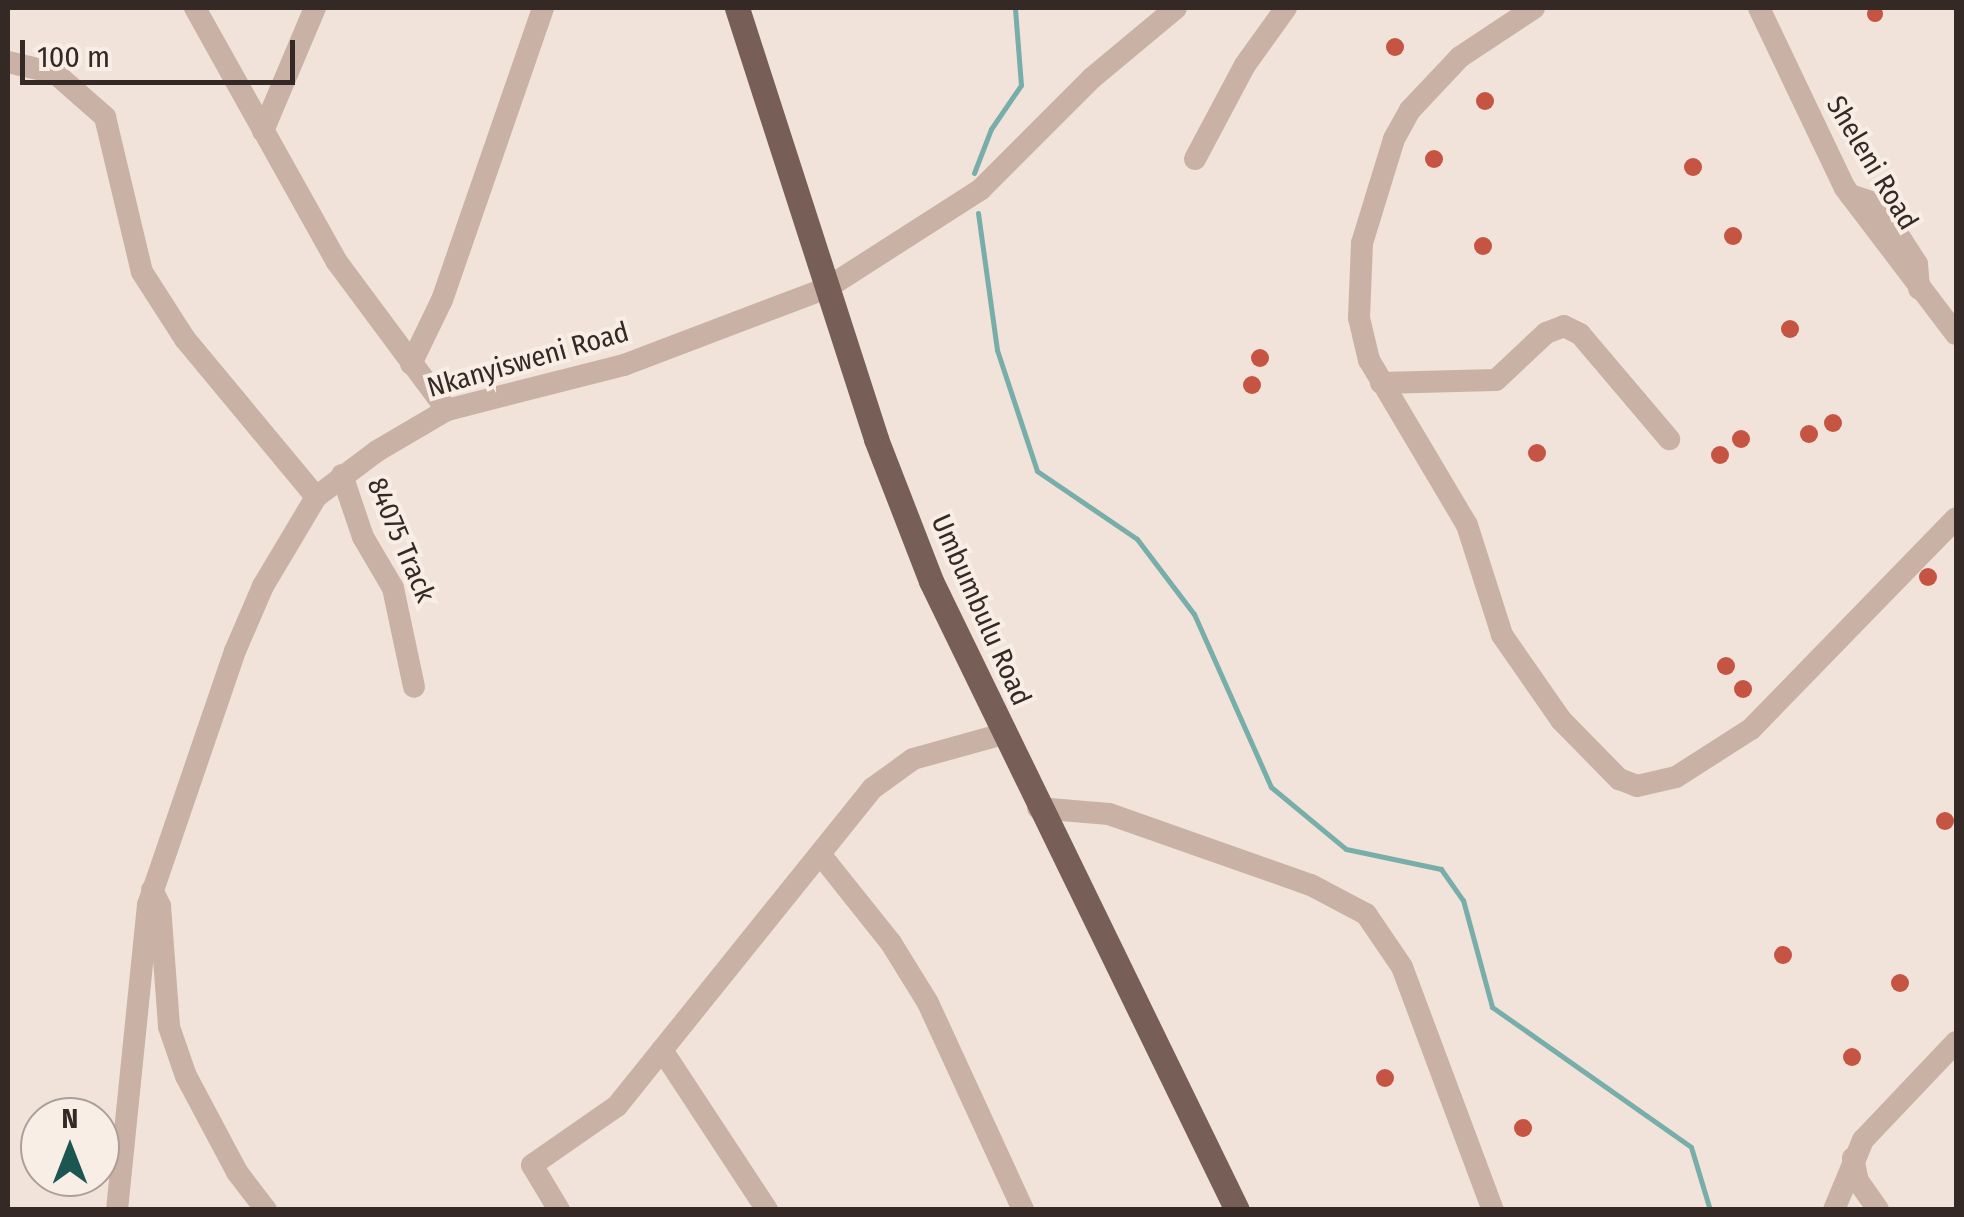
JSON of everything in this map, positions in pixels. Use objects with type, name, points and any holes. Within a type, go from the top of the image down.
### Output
[{"type":"main road","name":"Umbumbulu Road","points":[[737,8],[827,288],[931,581],[1038,808],[1237,1210]]},
{"type":"street","points":[[196,8],[337,262],[446,410]]},
{"type":"street","points":[[263,131],[315,8]]},
{"type":"street","points":[[411,364],[442,300],[543,8]]},
{"type":"street","name":"Nkanyisweni Road","points":[[117,1210],[135,985],[152,890],[235,651],[263,586],[316,497],[342,475],[446,410],[640,360],[827,288],[981,189],[1092,78],[1176,8]]},
{"type":"street","points":[[1195,159],[1245,65],[1286,8]]},
{"type":"street","points":[[1534,8],[1424,90],[1394,138],[1362,243],[1359,277],[1363,342],[1382,383],[1467,525],[1502,634],[1518,663],[1604,770],[1637,786],[1676,777],[1751,729],[1956,518]]},
{"type":"street","name":"Sheleni Road","points":[[1760,8],[1850,195],[1956,334]]},
{"type":"street","points":[[8,62],[37,65],[75,84],[105,117],[142,272],[185,339],[316,497]]},
{"type":"street","points":[[1382,383],[1496,380],[1552,329],[1564,326],[1580,334],[1669,438]]},
{"type":"street","name":"84075 Track","points":[[342,475],[363,537],[393,588],[414,687]]},
{"type":"street","points":[[559,1210],[532,1165],[600,1121],[889,772],[913,758],[1003,734]]},
{"type":"street","points":[[1038,808],[1109,814],[1311,885],[1366,914],[1402,967],[1493,1210]]},
{"type":"street","points":[[820,854],[891,943],[928,1003],[1023,1210]]},
{"type":"street","points":[[152,890],[160,906],[169,1027],[186,1076],[237,1172],[266,1210]]},
{"type":"street","points":[[1834,1210],[1853,1158],[1956,1042]]},
{"type":"street","points":[[662,1050],[768,1210]]},
{"type":"street","points":[[1853,1158],[1858,1181],[1878,1210]]},
{"type":"building","points":[[1875,6],[1883,14],[1875,22],[1867,14]]},
{"type":"building","points":[[1395,38],[1404,47],[1395,56],[1386,47]]},
{"type":"building","points":[[1485,92],[1494,101],[1485,110],[1476,101]]},
{"type":"building","points":[[1434,150],[1443,159],[1434,168],[1425,159]]},
{"type":"building","points":[[1693,158],[1702,167],[1693,176],[1684,167]]},
{"type":"building","points":[[1733,227],[1742,236],[1733,245],[1724,236]]},
{"type":"building","points":[[1483,237],[1492,246],[1483,255],[1474,246]]},
{"type":"building","points":[[1790,320],[1799,329],[1790,338],[1781,329]]},
{"type":"building","points":[[1260,349],[1269,358],[1260,367],[1251,358]]},
{"type":"building","points":[[1252,376],[1261,385],[1252,394],[1243,385]]},
{"type":"building","points":[[1833,414],[1842,423],[1833,432],[1824,423]]},
{"type":"building","points":[[1809,425],[1818,434],[1809,443],[1800,434]]},
{"type":"building","points":[[1741,430],[1750,439],[1741,448],[1732,439]]},
{"type":"building","points":[[1537,444],[1546,453],[1537,462],[1528,453]]},
{"type":"building","points":[[1720,446],[1729,455],[1720,464],[1711,455]]},
{"type":"building","points":[[1928,568],[1937,577],[1928,586],[1919,577]]},
{"type":"building","points":[[1726,657],[1735,666],[1726,675],[1717,666]]},
{"type":"building","points":[[1743,680],[1752,689],[1743,698],[1734,689]]},
{"type":"building","points":[[1945,812],[1954,821],[1945,830],[1936,821]]},
{"type":"building","points":[[1783,946],[1792,955],[1783,964],[1774,955]]},
{"type":"building","points":[[1900,974],[1909,983],[1900,992],[1891,983]]},
{"type":"building","points":[[1852,1048],[1861,1057],[1852,1066],[1843,1057]]},
{"type":"building","points":[[1385,1069],[1394,1078],[1385,1087],[1376,1078]]},
{"type":"building","points":[[1523,1119],[1532,1128],[1523,1137],[1514,1128]]},
{"type":"waterway","points":[[974,173],[991,129],[1021,85],[1015,8]]},
{"type":"waterway","points":[[978,213],[997,350],[1037,471],[1137,539],[1194,614],[1271,787],[1346,849],[1441,869],[1463,900],[1492,1007],[1691,1147],[1710,1210]]}]
